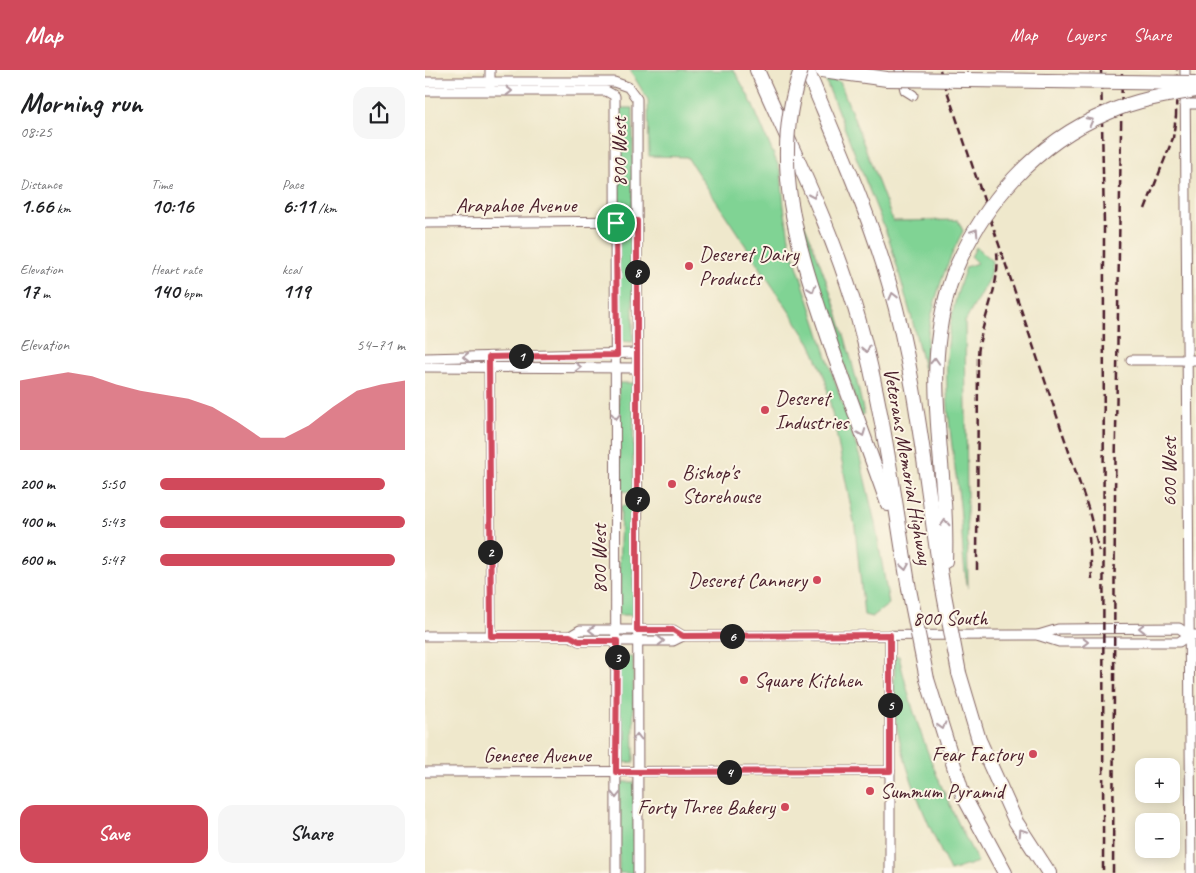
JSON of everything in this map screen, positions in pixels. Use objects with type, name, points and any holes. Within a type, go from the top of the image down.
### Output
[{"type":"highway","points":[[747,70],[779,119]]},
{"type":"highway","name":"Veterans Memorial Highway","points":[[757,70],[831,239],[858,318],[879,409],[909,589],[927,679],[963,795],[1005,873]]},
{"type":"highway","points":[[765,70],[798,164]]},
{"type":"highway","points":[[800,70],[852,177]]},
{"type":"highway","points":[[800,70],[790,112],[786,150],[787,187],[802,258],[834,354],[900,534]]},
{"type":"highway","points":[[822,70],[896,79],[1196,84]]},
{"type":"highway","name":"Veterans Memorial Highway","points":[[809,74],[852,177],[875,239],[900,327],[918,422],[943,589],[959,673],[979,740],[1016,822],[1049,873]]},
{"type":"highway","points":[[943,589],[946,526],[935,368],[941,317],[953,275],[965,248],[983,219],[1021,170],[1039,152],[1059,138],[1107,112],[1144,100],[1196,90]]},
{"type":"street","points":[[491,70],[491,86]]},
{"type":"street","points":[[900,70],[905,90],[913,95]]},
{"type":"street","name":"600 West","points":[[1185,70],[1191,360],[1193,635],[1191,873]]},
{"type":"street","points":[[425,82],[491,86]]},
{"type":"street","name":"800 West","points":[[491,86],[606,82],[627,87],[637,99],[638,873]]},
{"type":"street","points":[[425,91],[491,86]]},
{"type":"street","name":"800 West","points":[[491,86],[606,91],[615,96],[617,355],[616,873]]},
{"type":"street","points":[[1185,104],[1196,104]]},
{"type":"street","name":"Arapahoe Avenue","points":[[425,223],[616,223],[637,221]]},
{"type":"street","points":[[425,358],[617,355],[637,353]]},
{"type":"street","points":[[555,356],[555,367]]},
{"type":"street","points":[[489,357],[491,636]]},
{"type":"street","points":[[1131,360],[1191,360]]},
{"type":"street","points":[[425,367],[637,368]]},
{"type":"street","name":"800 South","points":[[1037,635],[1058,628],[1179,628],[1193,635]]},
{"type":"street","name":"800 South","points":[[570,636],[580,630],[673,630],[683,636]]},
{"type":"street","points":[[890,635],[890,873]]},
{"type":"street","name":"800 South","points":[[425,636],[570,636],[579,641],[673,641],[683,636],[1037,635],[1059,642],[1179,642],[1193,635]]},
{"type":"street","name":"Genesee Avenue","points":[[425,772],[890,771]]},
{"type":"green space","points":[[630,70],[734,70],[750,99],[781,172],[790,244],[860,458],[875,523],[889,604],[872,617],[864,615],[855,527],[825,378],[810,343],[687,157],[649,156],[648,100]]},
{"type":"green space","points":[[825,79],[840,82],[893,221],[958,220],[963,231],[947,265],[936,298],[928,332],[924,369],[890,242]]},
{"type":"green space","points":[[618,108],[633,108],[633,210],[631,213],[621,213],[618,210]]},
{"type":"green space","points":[[799,212],[819,261],[845,337],[864,414],[861,417],[810,257]]},
{"type":"green space","points":[[619,235],[633,235],[633,342],[618,341]]},
{"type":"green space","points":[[976,247],[992,261],[989,278],[965,322],[968,588],[948,410],[947,354],[956,297],[966,267],[977,263],[971,257]]},
{"type":"green space","points":[[618,383],[634,383],[633,488],[631,492],[620,491]]},
{"type":"green space","points":[[621,506],[631,506],[633,509],[634,615],[618,615]]},
{"type":"green space","points":[[895,656],[899,656],[913,710],[931,762],[978,862],[950,871],[918,798],[905,761],[896,722],[894,698]]},
{"type":"green space","points":[[619,657],[633,657],[634,762],[619,763]]},
{"type":"green space","points":[[619,782],[634,782],[634,873],[619,873]]},
{"type":"railway","points":[[940,70],[1089,511],[1099,551]]},
{"type":"railway","points":[[1101,70],[1104,225],[1103,873]]},
{"type":"railway","points":[[1113,873],[1115,493],[1122,70]]},
{"type":"railway","points":[[1145,209],[1173,138],[1176,116],[1177,70]]},
{"type":"railway","points":[[977,570],[978,356],[982,330],[996,279],[997,252]]},
{"type":"railway","points":[[1089,537],[1092,579]]},
{"type":"place","name":"Deseret Dairy Products","points":[[689,266]]},
{"type":"place","name":"Deseret Industries","points":[[765,410]]},
{"type":"place","name":"Bishop's Storehouse","points":[[672,484]]},
{"type":"place","name":"Deseret Cannery","points":[[817,580]]},
{"type":"place","name":"Square Kitchen","points":[[744,680]]},
{"type":"place","name":"Fear Factory","points":[[1033,754]]},
{"type":"place","name":"Summum Pyramid","points":[[870,791]]},
{"type":"place","name":"Forty Three Bakery","points":[[785,807]]},
{"type":"route","points":[[637,221],[637,630],[673,630],[683,636],[890,635],[890,771],[616,772],[617,641],[579,641],[570,636],[491,636],[489,357],[617,355],[616,223],[637,221]]}]
